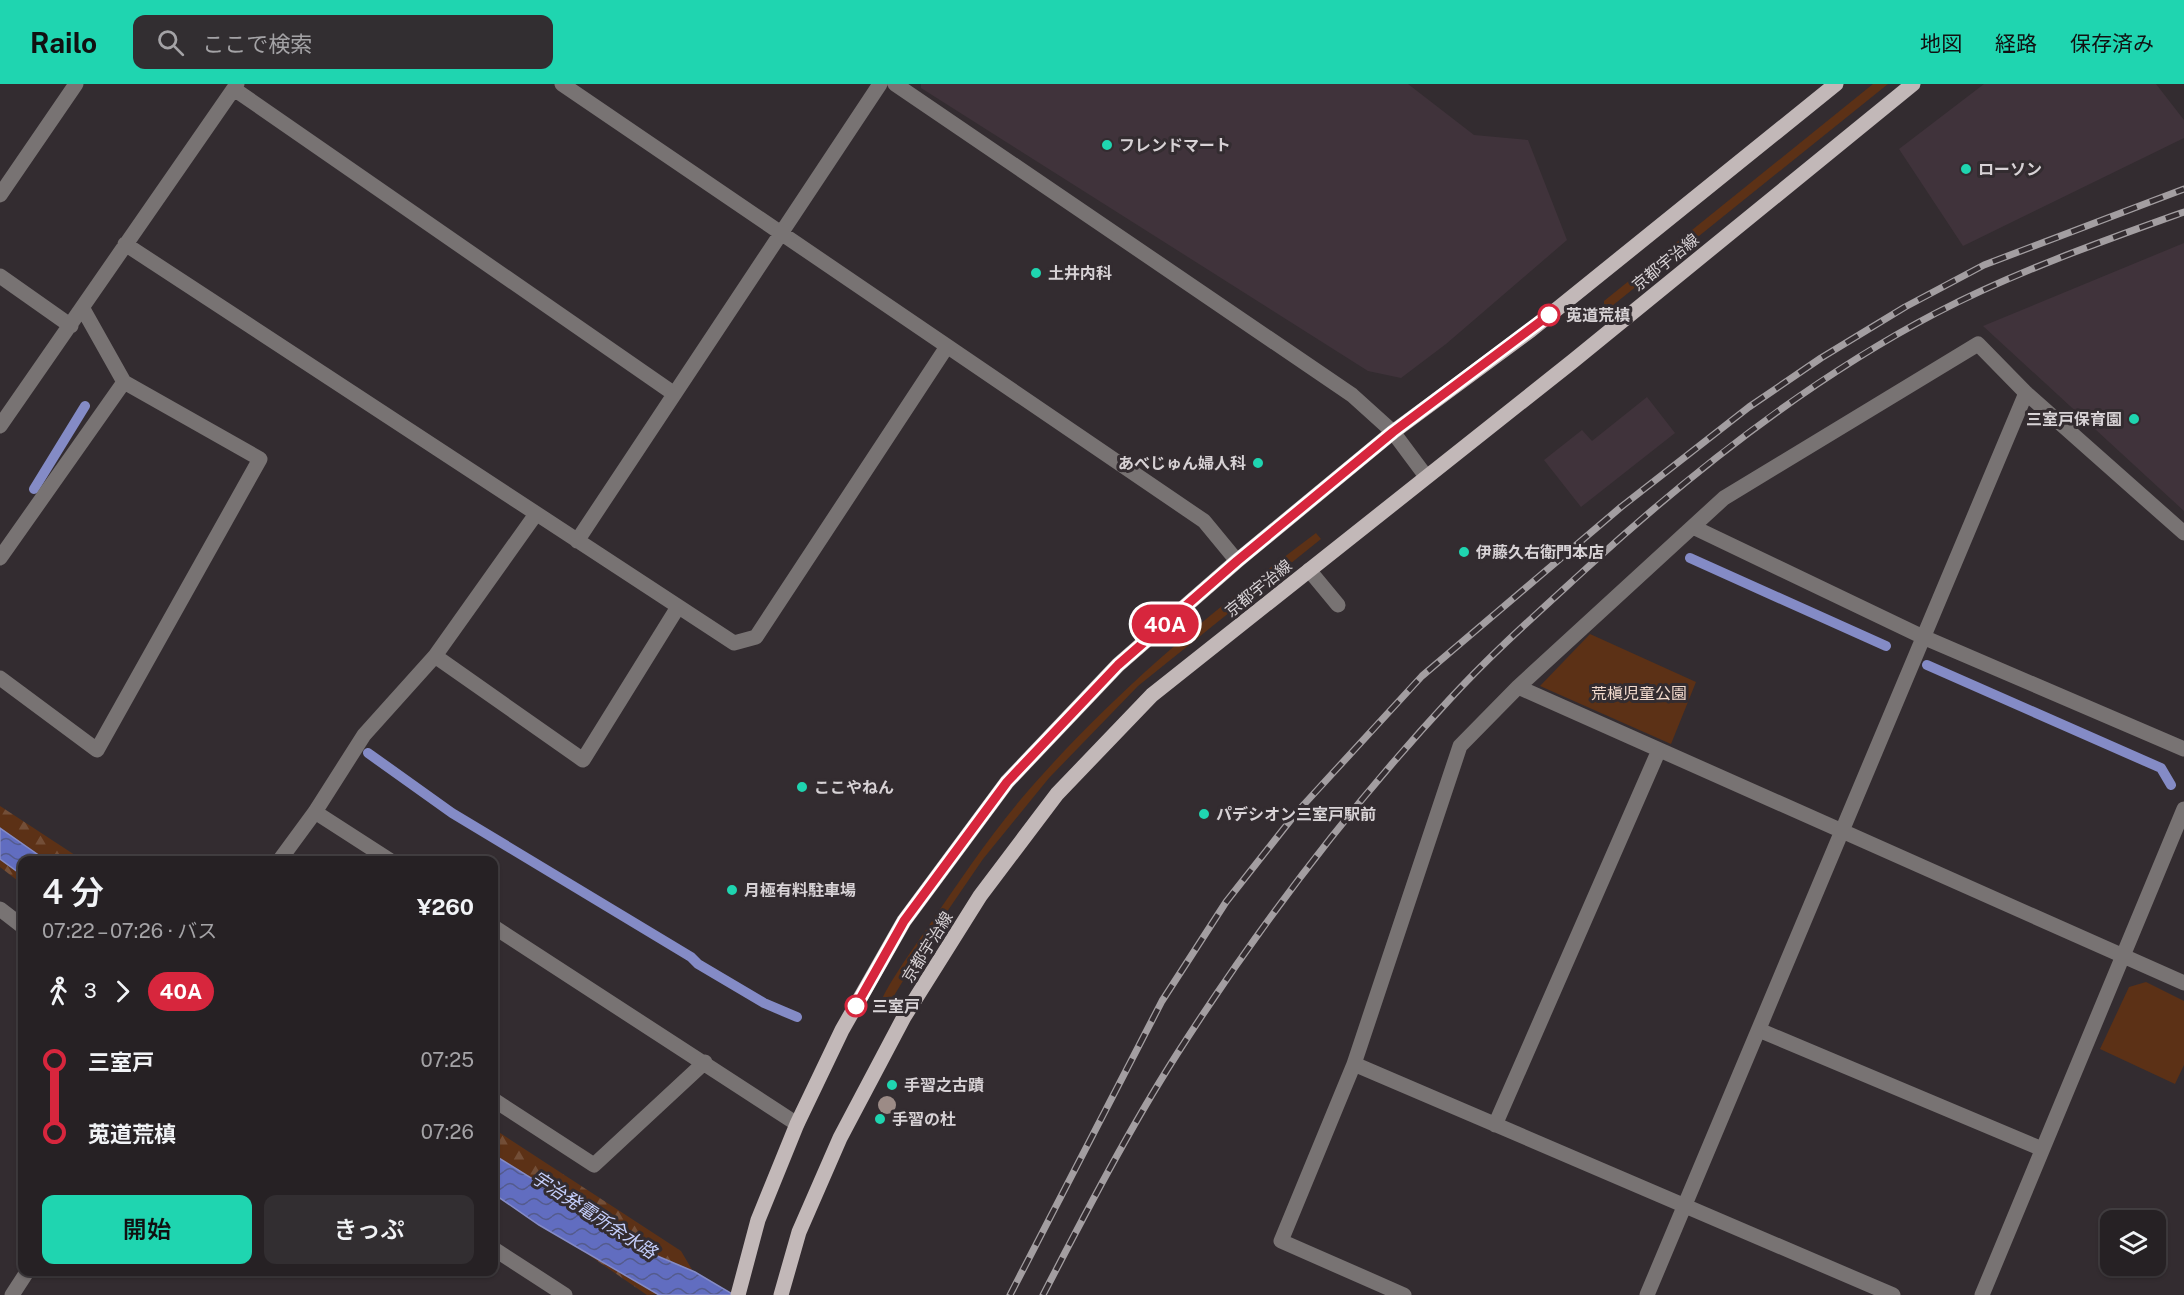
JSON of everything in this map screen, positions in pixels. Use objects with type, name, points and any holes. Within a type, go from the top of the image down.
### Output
[{"type":"main road","name":"京都宇治線","points":[[739,1289],[758,1220],[797,1124],[842,1030],[904,921],[1007,782],[1118,665],[1237,561],[1393,432],[1531,330],[1836,84]]},
{"type":"main road","name":"京都宇治線","points":[[782,1295],[800,1232],[840,1138],[904,1017],[980,896],[1057,795],[1152,695],[1425,475],[1573,361],[1913,84]]},
{"type":"street","points":[[0,195],[76,84]]},
{"type":"street","points":[[562,84],[783,232],[946,348],[1204,521],[1237,561]]},
{"type":"street","points":[[577,542],[673,393],[880,84]]},
{"type":"street","points":[[895,84],[1352,395],[1393,432],[1425,475]]},
{"type":"street","points":[[0,426],[236,87],[673,393]]},
{"type":"street","points":[[125,244],[734,644],[756,637],[946,348]]},
{"type":"street","points":[[0,276],[71,326]]},
{"type":"street","points":[[0,678],[97,750],[260,459],[124,382],[82,309]]},
{"type":"street","points":[[1404,1295],[1281,1241],[1354,1065],[1460,746],[1518,687],[1724,498],[1978,344],[2026,393],[2184,533]]},
{"type":"street","points":[[0,558],[124,382]]},
{"type":"street","points":[[1647,1295],[2026,393]]},
{"type":"street","points":[[283,856],[315,812],[364,735],[435,656],[536,514]]},
{"type":"street","points":[[1693,527],[1923,637],[2184,749]]},
{"type":"street","points":[[1309,570],[1338,605]]},
{"type":"street","points":[[435,656],[583,760],[678,607]]},
{"type":"street","points":[[1518,687],[2184,983]]},
{"type":"street","points":[[1495,1125],[1659,750]]},
{"type":"street","points":[[1982,1295],[2184,810]]},
{"type":"street","points":[[315,812],[383,856]]},
{"type":"street","points":[[0,909],[18,923]]},
{"type":"street","points":[[498,930],[705,1062],[797,1124]]},
{"type":"street","points":[[1759,1030],[2042,1149]]},
{"type":"street","points":[[498,1103],[594,1165],[705,1062]]},
{"type":"street","points":[[1354,1065],[1893,1295]]},
{"type":"street","points":[[498,1252],[565,1295]]},
{"type":"street","points":[[12,1295],[24,1276]]},
{"type":"shaded area","points":[[921,84],[1408,84],[1474,135],[1528,140],[1567,240],[1446,344],[1401,378],[1368,371],[921,88]]},
{"type":"shaded area","points":[[1984,84],[2156,84],[2184,120],[2184,138],[1963,246],[1899,149]]},
{"type":"shaded area","name":"三室戸保育園","points":[[2184,243],[2184,511],[1983,326]]},
{"type":"shaded area","points":[[1647,397],[1675,433],[1581,507],[1544,460],[1582,430],[1592,441]]},
{"type":"green space","points":[[1873,84],[1888,84],[1607,310],[1604,309],[1604,301]]},
{"type":"green space","points":[[1316,533],[1321,539],[1138,686],[1049,778],[983,859],[927,941],[886,1009],[879,1008],[885,992],[899,969],[978,855],[1034,784],[1134,682],[1204,621]]},
{"type":"green space","name":"荒槇児童公園","points":[[1590,634],[1696,682],[1671,744],[1540,686]]},
{"type":"green space","points":[[0,806],[76,856],[18,856],[18,881],[0,867]]},
{"type":"green space","points":[[2146,982],[2184,1001],[2184,1065],[2175,1084],[2100,1049],[2129,987]]},
{"type":"green space","points":[[498,1132],[681,1251],[694,1273],[661,1294],[647,1295],[498,1193]]},
{"type":"water","points":[[0,828],[40,856],[18,856],[18,872],[0,859]]},
{"type":"water","points":[[498,1157],[655,1255],[695,1272],[734,1295],[659,1295],[539,1225],[498,1197]]},
{"type":"waterway","points":[[34,489],[85,406]]},
{"type":"waterway","points":[[1690,558],[1886,646]]},
{"type":"waterway","points":[[1927,665],[2161,768],[2171,785]]},
{"type":"waterway","points":[[368,753],[452,813],[691,957],[698,964],[764,1003],[797,1017]]},
{"type":"railway","points":[[1010,1295],[1162,1001],[1226,902],[1297,812],[1422,676],[1621,507],[1749,407],[1821,358],[1905,307],[1984,265],[2184,189]]},
{"type":"railway","points":[[1043,1295],[1141,1113],[1239,961],[1305,871],[1375,784],[1449,700],[1500,648],[1670,495],[1755,428],[1843,367],[1936,313],[1996,284],[2089,246],[2184,212]]},
{"type":"bus line","name":"40A","points":[[856,1006],[904,921],[1007,782],[1118,665],[1237,561],[1393,432],[1549,315]]},
{"type":"place","name":"フレンドマート","points":[[1107,145]]},
{"type":"place","name":"ローソン","points":[[1966,169]]},
{"type":"place","name":"土井内科","points":[[1036,273]]},
{"type":"place","name":"莵道荒槙","points":[[1549,315]]},
{"type":"place","name":"三室戸保育園","points":[[2134,419]]},
{"type":"place","name":"あべじゅん婦人科","points":[[1258,463]]},
{"type":"place","name":"伊藤久右衛門本店","points":[[1464,552]]},
{"type":"place","name":"ここやねん","points":[[802,787]]},
{"type":"place","name":"パデシオン三室戸駅前","points":[[1204,814]]},
{"type":"place","name":"月極有料駐車場","points":[[732,890]]},
{"type":"place","name":"三室戸","points":[[856,1006]]},
{"type":"place","name":"手習之古蹟","points":[[892,1085]]},
{"type":"place","name":"手習の杜","points":[[880,1119]]},
{"type":"water label","name":"宇治発電所余水路","points":[[594,1215]]}]
